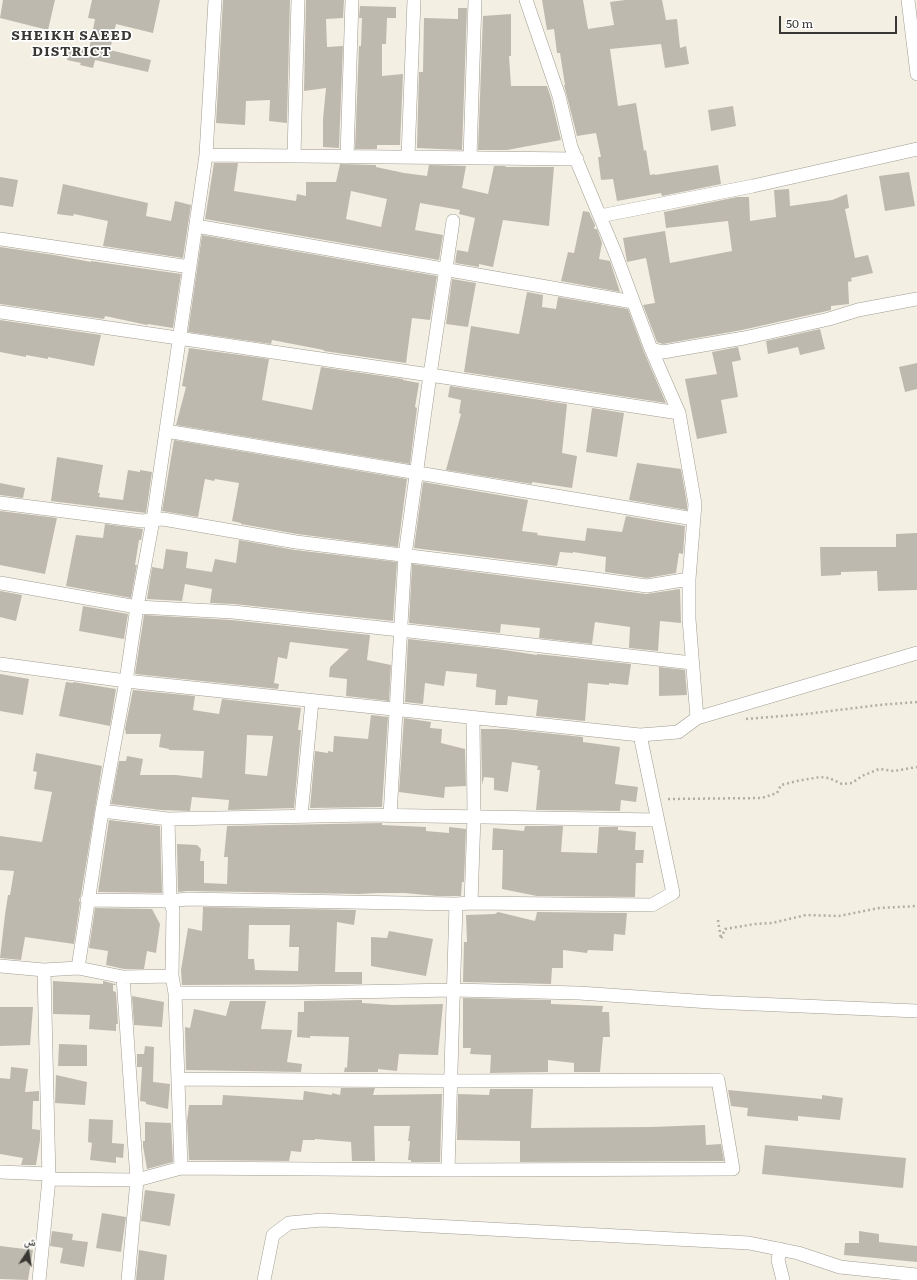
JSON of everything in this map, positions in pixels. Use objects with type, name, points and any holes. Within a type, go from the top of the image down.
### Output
[{"type":"street","points":[[78,968],[87,900],[153,520],[196,226],[206,155],[215,0]]},
{"type":"street","points":[[294,156],[298,0]]},
{"type":"street","points":[[347,156],[352,0]]},
{"type":"street","points":[[408,157],[414,0]]},
{"type":"street","points":[[470,158],[475,0]]},
{"type":"street","points":[[526,0],[559,96],[572,147],[651,349],[679,413],[696,504],[690,579],[689,619],[697,718]]},
{"type":"street","points":[[908,0],[917,74]]},
{"type":"street","points":[[600,216],[753,186],[917,149]]},
{"type":"street","points":[[206,155],[577,159]]},
{"type":"street","points":[[390,816],[405,555],[453,221]]},
{"type":"street","points":[[196,226],[633,302]]},
{"type":"street","points":[[0,239],[190,267]]},
{"type":"street","points":[[651,349],[663,352],[744,338],[829,319],[858,310],[917,299]]},
{"type":"street","points":[[0,312],[430,374],[679,413]]},
{"type":"street","points":[[166,431],[694,519]]},
{"type":"street","points":[[0,503],[142,521],[163,519],[296,542],[647,586],[690,579]]},
{"type":"street","points":[[0,583],[137,607],[233,612],[692,663]]},
{"type":"street","points":[[0,664],[126,681],[640,735],[678,732],[697,718],[917,653]]},
{"type":"street","points":[[301,816],[312,701]]},
{"type":"street","points":[[471,903],[474,816],[474,717]]},
{"type":"street","points":[[87,900],[170,901],[187,899],[456,904],[652,905],[673,893],[640,735]]},
{"type":"street","points":[[102,811],[168,819],[301,816],[474,816],[657,820]]},
{"type":"street","points":[[168,819],[170,901],[173,910],[172,976],[175,993],[181,1168]]},
{"type":"street","points":[[448,1170],[456,904]]},
{"type":"street","points":[[0,966],[44,970],[78,968],[123,977],[172,976]]},
{"type":"street","points":[[39,1280],[49,1177],[44,970]]},
{"type":"street","points":[[123,977],[137,1180],[128,1280]]},
{"type":"street","points":[[175,993],[295,993],[453,990],[579,993],[717,1003],[917,1011]]},
{"type":"street","points":[[0,1172],[49,1177],[137,1180],[181,1168],[448,1170],[733,1169],[718,1080],[450,1081],[179,1079]]},
{"type":"street","points":[[264,1280],[273,1235],[289,1223],[322,1220],[749,1242],[798,1253],[840,1267],[917,1275]]},
{"type":"street","points":[[780,1249],[778,1260],[783,1280]]},
{"type":"path","points":[[742,720],[917,702]]},
{"type":"path","points":[[653,800],[762,798],[777,793],[781,785],[797,781],[829,778],[842,784],[852,783],[862,776],[879,769],[894,771],[917,767]]},
{"type":"path","points":[[718,920],[721,939],[725,929],[772,923],[806,915],[839,916],[879,908],[917,906]]},
{"type":"building","points":[[3,0],[55,0],[48,30],[0,18]]},
{"type":"building","points":[[92,0],[160,0],[153,33],[116,24],[110,50],[151,60],[148,72],[95,60],[93,68],[80,65],[81,63],[67,60],[70,45],[89,50],[95,19],[88,18]]},
{"type":"building","points":[[223,0],[290,0],[287,123],[269,121],[270,100],[246,101],[245,125],[216,123]]},
{"type":"building","points":[[306,0],[344,0],[343,18],[326,19],[327,47],[343,46],[339,148],[323,147],[323,119],[326,88],[304,91]]},
{"type":"building","points":[[542,0],[583,0],[588,29],[614,25],[610,2],[625,0],[662,0],[666,20],[677,19],[680,48],[686,46],[689,64],[665,68],[661,44],[610,49],[618,106],[636,103],[644,151],[646,150],[650,175],[718,165],[721,184],[662,196],[661,193],[617,201],[613,179],[601,180],[598,157],[601,157],[596,133],[577,136],[564,85],[560,53],[557,53],[554,29],[547,30]]},
{"type":"building","points":[[360,6],[396,7],[396,18],[387,18],[386,44],[382,44],[382,76],[403,74],[400,145],[377,145],[377,149],[355,149],[359,46],[361,46],[362,18],[359,18]]},
{"type":"building","points":[[458,8],[467,8],[462,150],[417,148],[419,72],[423,72],[424,18],[458,19]]},
{"type":"building","points":[[511,14],[511,56],[509,56],[511,86],[547,86],[561,140],[507,150],[478,150],[483,16]]},
{"type":"building","points":[[733,106],[736,126],[711,131],[708,110]]},
{"type":"building","points":[[214,163],[238,163],[234,191],[296,201],[297,194],[306,196],[306,182],[336,182],[340,164],[376,165],[376,167],[427,176],[429,165],[466,166],[462,188],[488,194],[494,166],[554,167],[549,226],[503,220],[493,267],[479,264],[479,267],[455,263],[457,250],[468,252],[475,218],[459,214],[460,210],[420,203],[415,230],[443,235],[439,260],[205,219]],"holes":[[[351,191],[387,199],[381,227],[346,219]]]},
{"type":"building","points":[[909,172],[915,206],[885,211],[879,176]]},
{"type":"building","points":[[0,177],[18,180],[13,207],[0,205]]},
{"type":"building","points":[[63,184],[148,203],[146,216],[171,221],[175,201],[191,205],[183,258],[103,246],[108,221],[74,214],[73,216],[57,214]]},
{"type":"building","points":[[789,189],[790,206],[832,200],[847,194],[849,208],[845,209],[855,258],[868,255],[873,273],[851,278],[852,281],[848,282],[849,304],[831,306],[831,310],[742,330],[663,344],[657,342],[643,305],[655,303],[646,258],[627,262],[623,238],[665,231],[670,263],[732,251],[728,221],[666,228],[664,212],[737,197],[749,197],[750,221],[776,217],[774,190]]},
{"type":"building","points":[[583,211],[589,212],[595,225],[594,229],[597,229],[602,243],[599,259],[610,261],[620,292],[561,281],[568,252],[574,253]]},
{"type":"building","points":[[202,235],[437,276],[430,320],[412,318],[406,363],[324,351],[272,340],[271,344],[188,332]]},
{"type":"building","points":[[0,247],[91,262],[181,274],[173,328],[147,325],[105,316],[104,319],[0,304]]},
{"type":"building","points":[[452,279],[476,283],[468,327],[446,324]]},
{"type":"building","points":[[527,292],[543,295],[542,307],[556,309],[558,297],[628,309],[644,352],[666,403],[464,372],[471,326],[519,334]]},
{"type":"building","points":[[0,320],[101,335],[94,366],[48,357],[48,359],[26,355],[26,357],[0,352]]},
{"type":"building","points":[[820,329],[825,349],[800,355],[798,347],[768,354],[766,341]]},
{"type":"building","points":[[738,347],[741,360],[732,362],[738,397],[721,400],[727,433],[697,439],[685,379],[717,374],[712,352]]},
{"type":"building","points":[[189,348],[269,359],[262,400],[312,410],[321,367],[403,379],[419,383],[415,407],[417,408],[410,464],[176,425],[186,387],[182,386]]},
{"type":"building","points":[[917,363],[917,389],[905,392],[899,367]]},
{"type":"building","points":[[450,386],[567,404],[562,453],[577,456],[572,488],[532,482],[532,484],[446,470],[461,414],[459,413],[461,400],[448,397]]},
{"type":"building","points":[[592,408],[624,413],[617,457],[586,452]]},
{"type":"building","points":[[174,440],[407,479],[398,547],[297,534],[232,521],[239,483],[215,479],[214,481],[205,479],[198,517],[162,511]]},
{"type":"building","points":[[57,457],[103,465],[98,493],[100,493],[99,497],[123,500],[128,470],[152,472],[146,513],[51,501]]},
{"type":"building","points":[[637,463],[681,469],[687,510],[629,500]]},
{"type":"building","points":[[423,482],[528,500],[522,531],[538,533],[537,535],[585,541],[587,528],[622,532],[626,516],[685,526],[683,554],[679,553],[676,573],[647,578],[605,572],[606,557],[573,552],[560,552],[557,566],[414,548]]},
{"type":"building","points":[[0,483],[25,488],[23,498],[0,495]]},
{"type":"building","points":[[0,511],[57,518],[45,574],[0,565]]},
{"type":"building","points":[[105,524],[143,529],[141,540],[139,540],[135,565],[137,565],[131,598],[66,586],[76,535],[103,538]]},
{"type":"building","points":[[917,533],[917,590],[878,591],[877,571],[841,572],[841,575],[821,576],[820,547],[896,547],[896,534]]},
{"type":"building","points":[[239,540],[295,550],[397,562],[393,621],[234,604],[210,603],[212,589],[185,584],[182,601],[147,599],[152,567],[163,569],[166,549],[188,552],[186,568],[212,572],[215,559],[236,563]]},
{"type":"building","points":[[412,564],[646,594],[680,589],[681,623],[660,621],[658,651],[629,648],[630,627],[595,622],[592,644],[539,638],[540,628],[501,624],[500,633],[409,623]]},
{"type":"building","points":[[0,591],[22,595],[16,621],[0,617]]},
{"type":"building","points":[[83,606],[128,614],[124,639],[79,631]]},
{"type":"building","points":[[144,615],[232,620],[370,635],[367,660],[391,665],[389,701],[346,696],[347,679],[329,677],[330,667],[349,649],[290,642],[287,659],[278,657],[274,683],[279,684],[278,689],[135,674]]},
{"type":"building","points":[[408,639],[537,655],[631,664],[628,685],[588,683],[585,721],[536,716],[538,700],[508,696],[507,705],[495,705],[496,690],[476,687],[477,674],[446,671],[444,686],[425,683],[423,704],[405,702]]},
{"type":"building","points":[[659,667],[685,670],[687,695],[659,696]]},
{"type":"building","points":[[0,674],[29,679],[23,715],[0,711]]},
{"type":"building","points":[[66,682],[116,689],[110,726],[59,716]]},
{"type":"building","points":[[133,690],[195,696],[193,710],[219,714],[222,699],[301,708],[298,730],[301,730],[294,808],[228,810],[229,800],[192,797],[190,811],[161,810],[111,804],[119,761],[126,761],[127,756],[143,759],[140,775],[176,775],[202,778],[204,751],[169,750],[159,747],[161,734],[126,734],[125,729]],"holes":[[[247,735],[273,736],[267,776],[245,774]]]},
{"type":"building","points":[[371,715],[388,717],[382,807],[310,808],[315,751],[328,753],[328,751],[333,752],[334,736],[368,739]]},
{"type":"building","points":[[404,718],[431,722],[430,728],[442,729],[441,743],[465,749],[466,786],[445,787],[444,798],[399,792]]},
{"type":"building","points":[[481,729],[506,729],[583,737],[583,742],[620,747],[615,784],[638,787],[636,802],[621,800],[620,811],[536,810],[540,770],[537,770],[538,766],[512,762],[508,792],[494,790],[494,778],[484,777],[482,785]]},
{"type":"building","points":[[36,753],[102,766],[79,900],[80,903],[74,944],[25,937],[21,960],[0,958],[8,895],[10,895],[14,871],[0,870],[0,836],[42,842],[52,792],[34,789],[37,772],[33,771]]},
{"type":"building","points":[[109,820],[160,826],[162,893],[98,892]]},
{"type":"building","points":[[382,823],[382,825],[426,827],[426,831],[449,833],[449,827],[466,829],[464,882],[462,882],[461,896],[437,896],[405,893],[359,894],[178,892],[177,844],[197,845],[201,849],[200,861],[204,861],[204,883],[227,884],[228,857],[224,857],[227,826]]},
{"type":"building","points":[[525,826],[563,826],[561,852],[597,853],[599,827],[618,827],[618,830],[636,832],[635,850],[644,850],[643,863],[636,863],[635,897],[537,896],[502,889],[503,850],[492,850],[493,828],[524,831]]},
{"type":"building","points":[[203,907],[356,910],[354,925],[337,922],[335,972],[362,972],[362,984],[182,985],[181,970],[188,928],[202,931]],"holes":[[[249,925],[290,925],[289,947],[299,947],[298,971],[255,970],[254,959],[248,959]]]},
{"type":"building","points":[[95,908],[152,909],[160,924],[156,953],[147,951],[144,969],[124,969],[106,965],[108,951],[89,948]]},
{"type":"building","points":[[498,912],[535,921],[537,912],[627,913],[625,935],[614,934],[613,951],[588,950],[587,953],[563,950],[563,968],[552,968],[551,984],[463,982],[464,942],[467,942],[466,915],[495,914]]},
{"type":"building","points":[[389,931],[433,939],[426,976],[371,966],[371,937],[387,938]]},
{"type":"building","points":[[53,981],[103,984],[103,981],[115,984],[116,985],[113,985],[113,991],[116,992],[118,1024],[116,1024],[116,1031],[89,1029],[90,1015],[53,1014]]},
{"type":"building","points":[[132,996],[164,1002],[162,1027],[134,1025]]},
{"type":"building","points":[[463,998],[551,1000],[551,1004],[603,1006],[602,1012],[609,1012],[610,1037],[603,1037],[600,1072],[574,1072],[574,1063],[548,1060],[548,1072],[490,1073],[491,1055],[470,1054],[471,1048],[463,1048]]},
{"type":"building","points":[[362,1000],[362,1003],[393,1005],[443,1004],[438,1055],[399,1054],[397,1071],[378,1069],[378,1072],[344,1072],[345,1067],[347,1068],[349,1037],[297,1037],[298,1012],[304,1012],[304,1001]]},
{"type":"building","points":[[230,1001],[266,1001],[261,1029],[292,1030],[287,1062],[302,1064],[301,1072],[186,1070],[185,1027],[190,1028],[194,1009],[226,1016]]},
{"type":"building","points":[[0,1007],[33,1007],[30,1045],[0,1046]]},
{"type":"building","points":[[59,1044],[87,1045],[87,1066],[58,1066]]},
{"type":"building","points":[[145,1046],[154,1047],[153,1082],[170,1084],[168,1109],[146,1104],[146,1102],[140,1101],[142,1067],[137,1067],[137,1054],[144,1054]]},
{"type":"building","points":[[11,1067],[28,1069],[25,1092],[39,1091],[39,1101],[33,1101],[32,1129],[40,1130],[36,1165],[21,1165],[23,1158],[0,1154],[0,1078],[10,1079]]},
{"type":"building","points":[[56,1075],[87,1082],[85,1105],[55,1103]]},
{"type":"building","points":[[341,1088],[375,1088],[373,1095],[442,1094],[440,1162],[411,1162],[411,1160],[408,1160],[410,1126],[374,1126],[375,1161],[352,1161],[351,1142],[315,1139],[303,1140],[301,1152],[291,1151],[289,1161],[189,1160],[187,1121],[189,1105],[222,1105],[223,1095],[303,1100],[304,1091],[340,1095]]},
{"type":"building","points":[[490,1089],[533,1089],[531,1128],[705,1125],[706,1145],[721,1144],[724,1161],[520,1162],[520,1141],[457,1140],[458,1094],[489,1095]]},
{"type":"building","points":[[728,1090],[822,1099],[822,1095],[843,1098],[840,1120],[798,1116],[798,1121],[747,1116],[748,1108],[731,1106]]},
{"type":"building","points":[[89,1119],[113,1120],[112,1143],[124,1144],[123,1158],[116,1157],[116,1163],[90,1160],[92,1143],[88,1142]]},
{"type":"building","points":[[145,1122],[171,1123],[173,1162],[147,1169],[143,1146],[143,1141],[145,1141]]},
{"type":"building","points":[[765,1145],[906,1158],[903,1188],[762,1174]]},
{"type":"building","points":[[145,1190],[175,1194],[170,1226],[141,1221]]},
{"type":"building","points":[[102,1213],[126,1217],[121,1252],[96,1248]]},
{"type":"building","points":[[52,1231],[73,1234],[72,1240],[88,1242],[84,1267],[60,1263],[63,1248],[50,1246]]},
{"type":"building","points":[[859,1231],[879,1234],[879,1242],[917,1246],[917,1262],[844,1255],[845,1243],[859,1243]]},
{"type":"building","points":[[0,1246],[33,1250],[28,1280],[0,1279]]},
{"type":"building","points":[[139,1250],[167,1255],[164,1280],[136,1280]]},
{"type":"district","name":"SHEIKH SAEED DISTRICT","points":[[72,44]]}]
